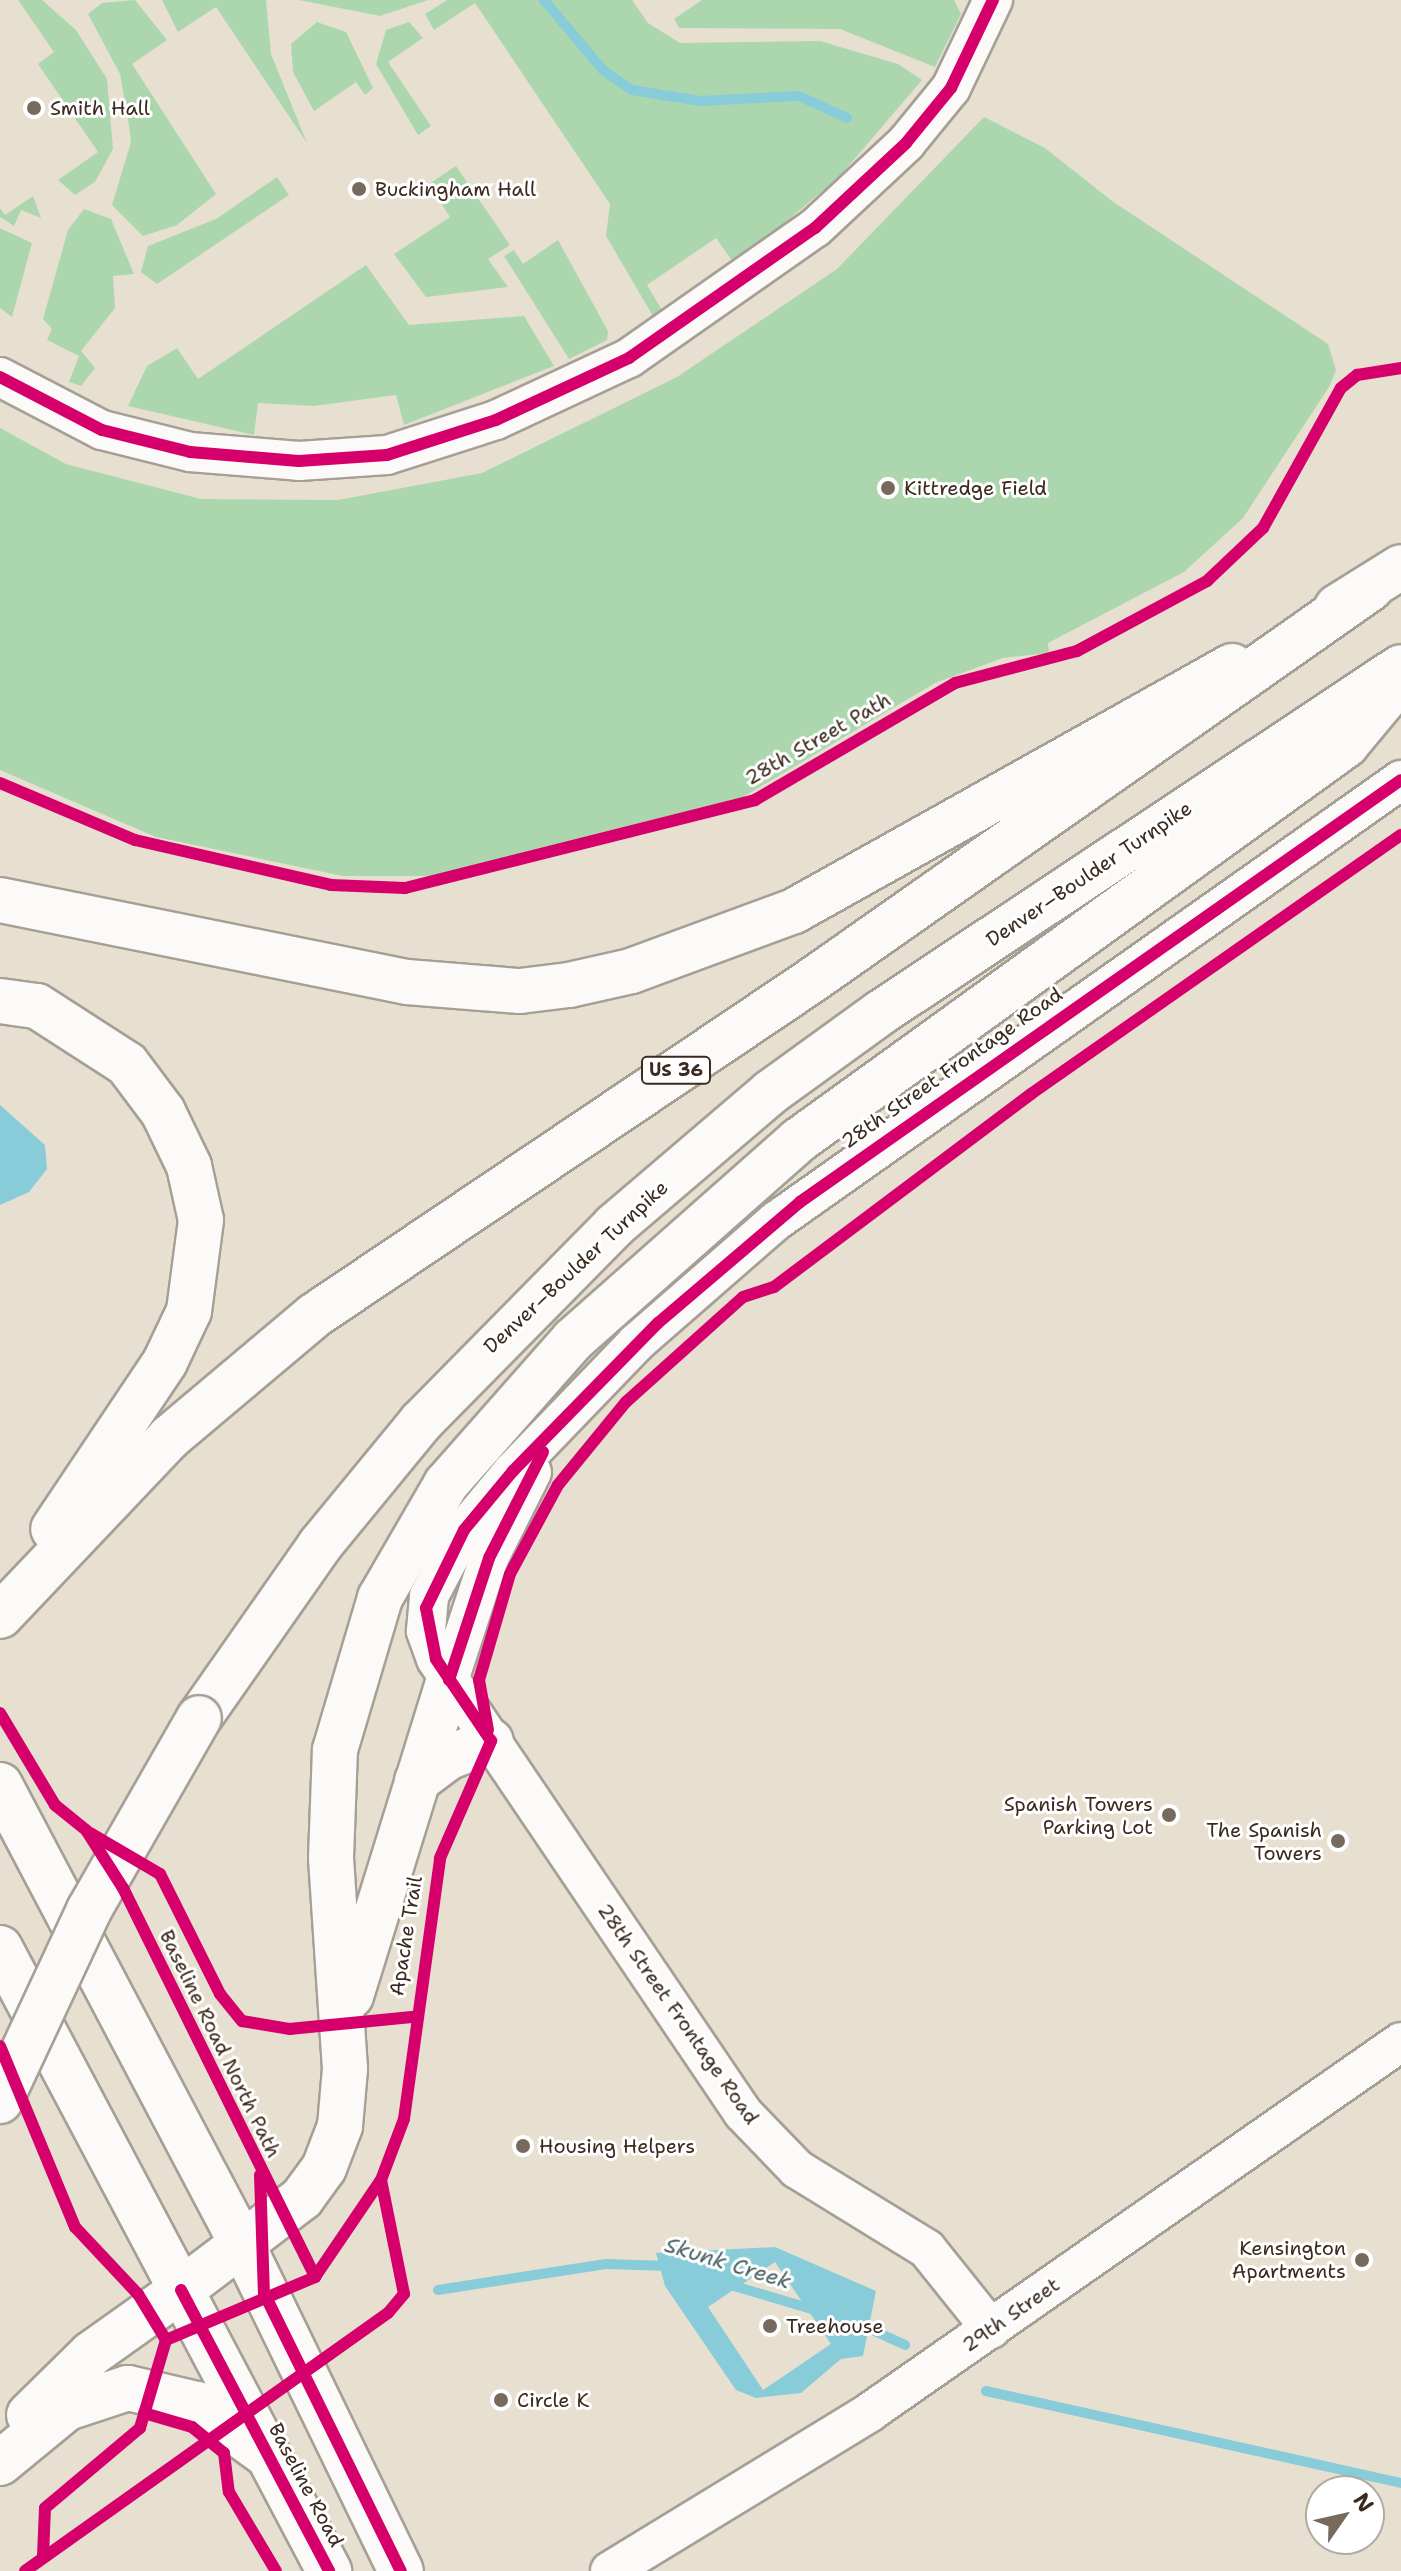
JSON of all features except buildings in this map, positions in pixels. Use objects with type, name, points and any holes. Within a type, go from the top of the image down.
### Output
[{"type":"main road","points":[[0,900],[125,923],[341,972],[469,990],[520,991],[631,971],[794,911],[884,865],[1386,577]]},
{"type":"main road","name":"US 36","points":[[8,1606],[170,1437],[315,1315],[811,981],[1386,577]]},
{"type":"main road","name":"Denver–Boulder Turnpike","points":[[0,2101],[82,1923],[199,1718],[289,1586],[401,1446],[614,1226],[771,1092],[880,1013],[1401,667]]},
{"type":"main road","points":[[0,2456],[68,2373],[244,2248],[324,2168],[340,2126],[345,2021],[331,1858],[343,1714],[399,1559],[479,1442],[573,1340],[799,1140],[1346,745],[1401,679]]},
{"type":"main road","points":[[0,879],[125,923]]},
{"type":"main road","points":[[0,1001],[37,1006],[127,1064],[163,1112],[189,1166],[201,1220],[196,1284],[165,1362],[65,1508],[8,1606]]},
{"type":"main road","points":[[345,2021],[449,1680]]},
{"type":"main road","points":[[417,1781],[447,1758],[491,1741]]},
{"type":"main road","points":[[0,1785],[244,2248],[401,2571]]},
{"type":"main road","name":"Baseline Road","points":[[0,1948],[329,2571]]},
{"type":"main road","points":[[0,2463],[67,2408],[128,2388],[197,2404],[267,2455]]},
{"type":"street","points":[[0,377],[102,430],[206,453],[299,461],[387,455],[496,420],[629,358],[815,228],[906,143],[951,88],[993,0]]},
{"type":"street","name":"28th Street Frontage Road","points":[[991,2329],[927,2249],[797,2169],[767,2141],[449,1680],[489,1558],[557,1427],[679,1303],[822,1185],[1401,780]]},
{"type":"street","name":"29th Street","points":[[610,2571],[991,2329],[1401,2042]]},
{"type":"green space","points":[[18,0],[42,0],[76,30],[107,79],[113,149],[95,182],[75,195],[58,180],[98,152],[38,64],[54,52]]},
{"type":"green space","points":[[135,0],[167,40],[132,64],[216,194],[177,225],[143,236],[112,205],[131,142],[120,74],[88,14],[102,3]]},
{"type":"green space","points":[[162,0],[266,0],[271,54],[307,143],[216,7],[178,32]]},
{"type":"green space","points":[[299,0],[428,0],[380,16]]},
{"type":"green space","points":[[447,0],[632,0],[648,23],[680,43],[820,41],[898,64],[922,80],[840,176],[735,265],[716,238],[647,285],[662,310],[653,316],[606,236],[610,204],[475,3],[434,30],[425,14]]},
{"type":"green space","points":[[702,0],[954,0],[961,14],[935,67],[840,29],[679,28],[674,19]]},
{"type":"green space","points":[[317,22],[346,32],[373,88],[365,95],[356,82],[314,111],[293,72],[291,44]]},
{"type":"green space","points":[[409,22],[423,38],[388,62],[431,126],[418,135],[376,64],[386,30]]},
{"type":"green space","points":[[984,117],[1045,148],[1112,201],[1328,344],[1336,370],[1329,387],[1243,518],[1184,572],[1048,643],[1049,653],[1003,658],[935,683],[743,797],[430,876],[343,876],[156,837],[0,770],[0,428],[66,464],[201,499],[338,500],[482,473],[677,377],[837,269]]},
{"type":"green space","points":[[456,166],[510,245],[488,259],[508,287],[426,297],[394,254],[450,217],[429,184]]},
{"type":"green space","points":[[277,177],[289,195],[157,284],[141,272],[148,246],[216,219]]},
{"type":"green space","points":[[33,196],[41,218],[21,210],[14,226],[0,217],[0,208],[5,215]]},
{"type":"green space","points":[[84,209],[111,219],[134,274],[113,276],[115,308],[81,351],[95,368],[81,386],[69,382],[79,356],[47,340],[52,329],[43,319],[68,230]]},
{"type":"green space","points":[[0,228],[32,243],[12,317],[0,308]]},
{"type":"green space","points":[[558,240],[608,331],[607,340],[569,359],[504,256],[514,250],[523,264]]},
{"type":"green space","points":[[366,265],[409,325],[524,316],[554,366],[404,425],[396,395],[314,406],[258,403],[254,435],[128,406],[147,366],[177,348],[198,379]]},
{"type":"water","points":[[0,1105],[45,1145],[47,1169],[29,1192],[0,1205]]},
{"type":"water","points":[[775,2247],[876,2291],[863,2356],[841,2359],[801,2393],[756,2398],[736,2390],[665,2286],[656,2253]],"holes":[[[775,2262],[831,2344],[763,2390],[708,2307]]]},
{"type":"waterway","points":[[544,0],[603,70],[632,90],[700,101],[799,96],[847,118]]},
{"type":"waterway","name":"Skunk Creek","points":[[438,2290],[606,2264],[669,2266]]},
{"type":"waterway","name":"Skunk Creek","points":[[727,2284],[819,2311]]},
{"type":"waterway","name":"Skunk Creek","points":[[857,2323],[905,2345]]},
{"type":"waterway","name":"Skunk Creek","points":[[986,2391],[1401,2483]]},
{"type":"cycle path","points":[[0,377],[102,430],[190,452],[299,461],[387,455],[496,420],[629,358],[815,228],[906,143],[951,88],[993,0]]},
{"type":"cycle path","name":"28th Street Path","points":[[0,783],[135,840],[331,885],[405,888],[755,800],[955,683],[1077,651],[1207,581],[1263,528],[1341,388],[1357,375],[1401,368]]},
{"type":"cycle path","points":[[491,1741],[436,1659],[426,1608],[464,1530],[513,1471],[658,1323],[800,1202],[1401,780]]},
{"type":"cycle path","points":[[488,1730],[479,1680],[510,1574],[558,1485],[626,1402],[743,1297],[774,1287],[1031,1094],[1401,835]]},
{"type":"cycle path","points":[[449,1680],[489,1558],[543,1452]]},
{"type":"cycle path","name":"Baseline Road North Path","points":[[0,1713],[55,1805],[86,1830],[123,1888],[315,2277]]},
{"type":"cycle path","name":"Apache Trail","points":[[25,2571],[388,2313],[404,2294],[381,2180],[404,2119],[440,1858],[491,1741]]},
{"type":"cycle path","name":"Baseline Road North Path","points":[[90,1833],[160,1874],[220,1994],[242,2021],[290,2029],[413,2017]]},
{"type":"cycle path","points":[[0,2046],[75,2227],[138,2294],[166,2340],[140,2428],[45,2508],[43,2555]]},
{"type":"cycle path","name":"Baseline Road North Path","points":[[260,2175],[264,2293],[401,2571]]},
{"type":"cycle path","points":[[166,2340],[315,2277],[381,2180]]},
{"type":"cycle path","points":[[181,2290],[329,2571]]},
{"type":"cycle path","points":[[144,2413],[192,2427],[224,2453],[229,2492],[276,2571]]},
{"type":"place","name":"Smith Hall","points":[[34,108]]},
{"type":"place","name":"Buckingham Hall","points":[[359,189]]},
{"type":"place","name":"Kittredge Field","points":[[888,488]]},
{"type":"place","name":"Spanish Towers Parking Lot","points":[[1169,1815]]},
{"type":"place","name":"The Spanish Towers","points":[[1338,1841]]},
{"type":"place","name":"Housing Helpers","points":[[523,2146]]},
{"type":"place","name":"Kensington Apartments","points":[[1362,2260]]},
{"type":"place","name":"Treehouse","points":[[770,2326]]},
{"type":"place","name":"Circle K","points":[[501,2400]]}]
